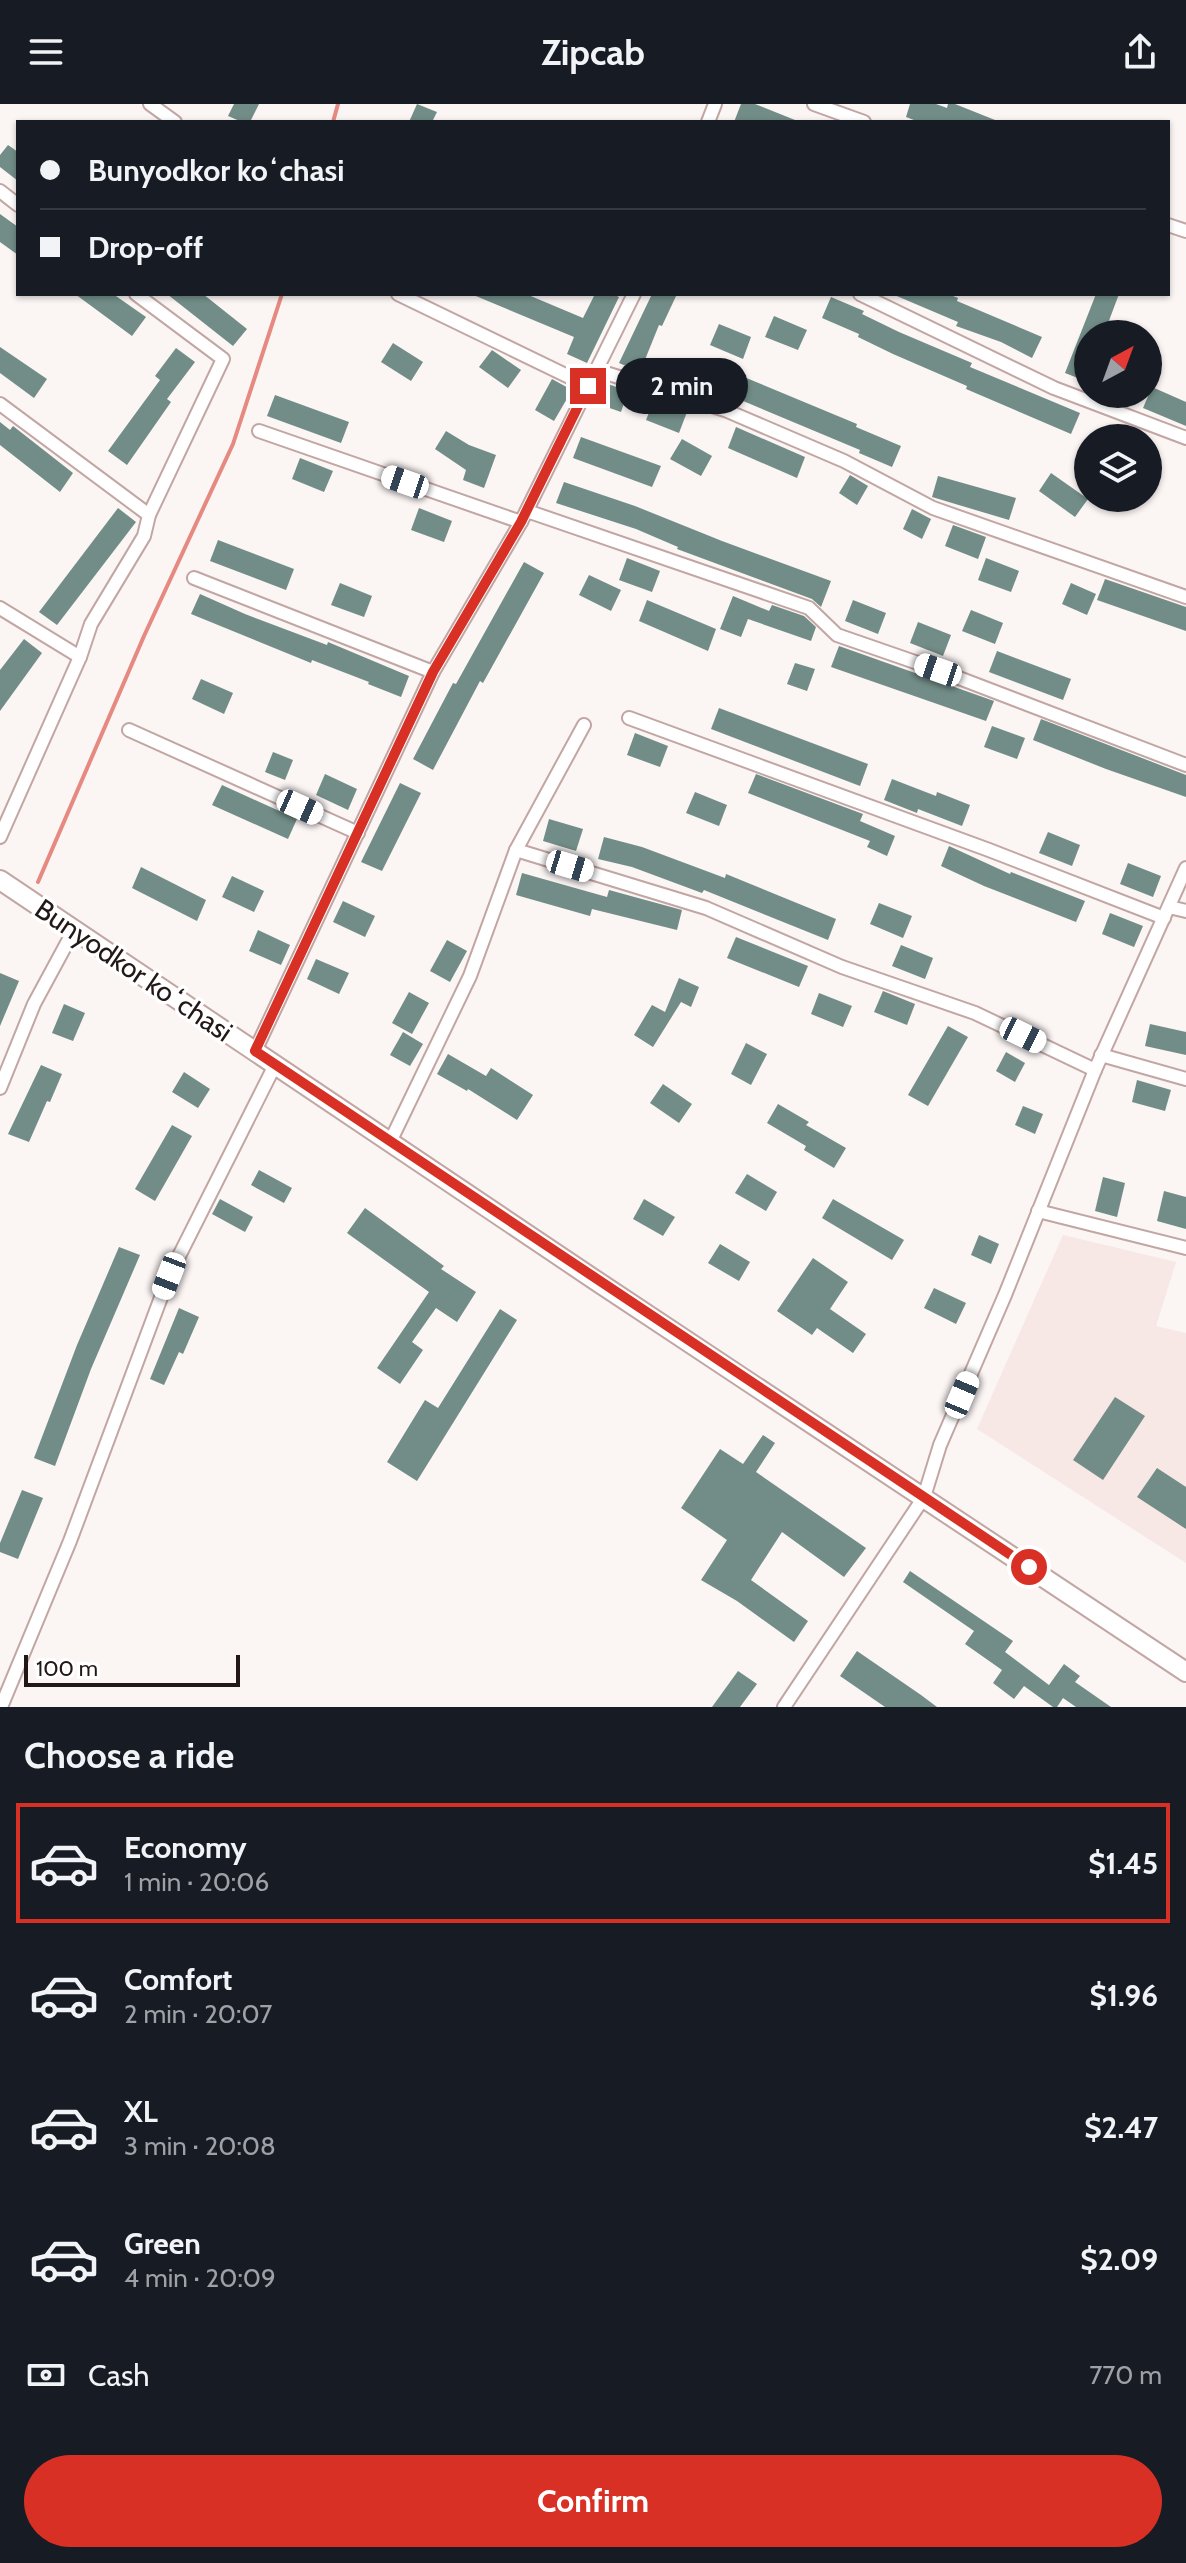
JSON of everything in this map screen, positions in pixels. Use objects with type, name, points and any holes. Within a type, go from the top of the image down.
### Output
[{"type":"main road","name":"Bunyodkor koʻchasi","points":[[0,880],[1186,1672]]},
{"type":"street","points":[[150,104],[172,120]]},
{"type":"street","points":[[814,104],[858,120]]},
{"type":"street","points":[[0,191],[16,203]]},
{"type":"street","points":[[0,837],[80,657],[91,624],[144,536],[149,515],[223,359],[139,296]]},
{"type":"street","points":[[402,296],[588,386]]},
{"type":"street","points":[[255,1051],[433,672],[524,516],[633,296]]},
{"type":"street","points":[[864,296],[1054,388],[1186,438]]},
{"type":"street","points":[[596,370],[725,410],[844,461],[933,508],[1186,597]]},
{"type":"street","points":[[0,404],[149,515]]},
{"type":"street","points":[[259,431],[809,608],[837,635],[938,670],[1186,765]]},
{"type":"street","points":[[194,578],[433,672]]},
{"type":"street","points":[[0,608],[80,657]]},
{"type":"street","points":[[629,718],[1166,913],[1186,911]]},
{"type":"street","points":[[390,1142],[470,976],[516,850],[584,725]]},
{"type":"street","points":[[129,730],[358,833]]},
{"type":"street","points":[[516,850],[706,908],[842,967],[975,1013],[1095,1070]]},
{"type":"street","points":[[784,1707],[924,1497],[940,1445],[1005,1295],[1101,1055],[1186,868]]},
{"type":"street","points":[[0,1088],[34,1004],[74,930]]},
{"type":"street","points":[[1101,1055],[1186,1079]]},
{"type":"street","points":[[1,1707],[70,1541],[169,1276],[275,1065]]},
{"type":"street","points":[[1038,1211],[1186,1248]]},
{"type":"shaded area","points":[[1063,1235],[1176,1262],[1156,1326],[1186,1333],[1186,1563],[977,1429]]},
{"type":"building","points":[[234,104],[259,104],[251,120],[228,116]]},
{"type":"building","points":[[417,104],[437,112],[433,120],[410,120]]},
{"type":"building","points":[[741,104],[755,104],[795,120],[735,120]]},
{"type":"building","points":[[910,104],[936,104],[947,108],[948,104],[955,104],[995,120],[914,120],[906,117]]},
{"type":"building","points":[[8,145],[16,151],[16,179],[0,167],[0,155]]},
{"type":"building","points":[[0,214],[16,226],[16,254],[0,242]]},
{"type":"building","points":[[78,296],[116,296],[146,317],[132,336]]},
{"type":"building","points":[[170,296],[206,296],[247,329],[233,346]]},
{"type":"building","points":[[476,296],[531,296],[583,318],[594,296],[619,297],[587,363],[567,354],[574,337]]},
{"type":"building","points":[[651,296],[676,296],[662,326],[659,325],[640,372],[619,363]]},
{"type":"building","points":[[897,296],[953,296],[958,298],[957,301],[1042,337],[1032,358],[1001,342],[956,326],[958,322]]},
{"type":"building","points":[[1095,296],[1118,296],[1109,320],[1086,320]]},
{"type":"building","points":[[831,297],[864,311],[862,314],[899,332],[972,363],[970,367],[1080,413],[1071,434],[966,389],[967,386],[893,354],[858,337],[859,334],[822,318]]},
{"type":"building","points":[[774,316],[807,330],[798,350],[765,337]]},
{"type":"building","points":[[719,324],[751,337],[743,359],[710,345]]},
{"type":"building","points":[[393,343],[423,362],[411,381],[381,362]]},
{"type":"building","points":[[0,347],[47,379],[34,398],[0,373]]},
{"type":"building","points":[[176,348],[195,362],[167,399],[171,402],[127,465],[108,451],[160,380],[155,376]]},
{"type":"building","points":[[492,350],[521,370],[508,388],[479,367]]},
{"type":"building","points":[[1074,350],[1074,377],[1065,373]]},
{"type":"building","points":[[744,377],[857,424],[856,427],[901,446],[892,467],[859,453],[860,450],[736,398]]},
{"type":"building","points":[[552,379],[572,390],[554,421],[535,410]]},
{"type":"building","points":[[608,384],[628,391],[621,412],[601,405]]},
{"type":"building","points":[[1162,391],[1186,402],[1186,426],[1143,408],[1162,408]]},
{"type":"building","points":[[275,395],[349,422],[341,443],[267,416]]},
{"type":"building","points":[[654,400],[687,412],[679,433],[646,420]]},
{"type":"building","points":[[0,422],[10,430],[13,426],[73,473],[60,492],[0,445]]},
{"type":"building","points":[[736,427],[805,457],[797,478],[728,448]]},
{"type":"building","points":[[446,431],[469,445],[496,455],[484,488],[463,480],[466,470],[435,449]]},
{"type":"building","points":[[581,437],[661,466],[652,487],[573,458]]},
{"type":"building","points":[[682,439],[712,456],[701,476],[670,459]]},
{"type":"building","points":[[300,458],[333,471],[324,492],[292,479]]},
{"type":"building","points":[[1051,473],[1074,489],[1074,512],[1079,512],[1075,517],[1039,491]]},
{"type":"building","points":[[850,475],[868,486],[857,505],[839,493]]},
{"type":"building","points":[[938,476],[1016,498],[1009,520],[932,497]]},
{"type":"building","points":[[564,482],[831,581],[821,607],[812,599],[677,549],[636,529],[556,503]]},
{"type":"building","points":[[118,508],[136,522],[57,625],[39,612]]},
{"type":"building","points":[[419,508],[452,521],[444,542],[411,530]]},
{"type":"building","points":[[912,509],[931,519],[922,539],[903,529]]},
{"type":"building","points":[[953,525],[986,537],[978,559],[945,546]]},
{"type":"building","points":[[218,540],[294,569],[286,590],[210,561]]},
{"type":"building","points":[[627,558],[660,571],[652,592],[619,580]]},
{"type":"building","points":[[986,558],[1019,571],[1011,592],[978,580]]},
{"type":"building","points":[[524,562],[544,573],[483,683],[480,681],[433,770],[413,759],[453,683],[456,684]]},
{"type":"building","points":[[589,575],[621,590],[611,611],[579,595]]},
{"type":"building","points":[[1105,579],[1186,607],[1186,631],[1097,600]]},
{"type":"building","points":[[340,583],[372,596],[364,617],[331,605]]},
{"type":"building","points":[[1071,583],[1096,594],[1087,615],[1062,604]]},
{"type":"building","points":[[200,594],[409,676],[401,697],[191,614]]},
{"type":"building","points":[[733,596],[769,611],[772,605],[804,616],[816,627],[811,641],[748,619],[741,637],[720,629]]},
{"type":"building","points":[[647,600],[716,629],[708,651],[639,621]]},
{"type":"building","points":[[853,600],[886,613],[878,634],[845,621]]},
{"type":"building","points":[[971,610],[1003,623],[995,644],[962,631]]},
{"type":"building","points":[[918,622],[951,635],[943,656],[910,643]]},
{"type":"building","points":[[24,639],[42,653],[0,711],[0,670]]},
{"type":"building","points":[[839,646],[994,701],[986,721],[831,667]]},
{"type":"building","points":[[997,651],[1071,679],[1063,700],[989,672]]},
{"type":"building","points":[[795,663],[815,669],[807,691],[787,684]]},
{"type":"building","points":[[201,679],[233,693],[224,714],[192,699]]},
{"type":"building","points":[[719,708],[868,764],[860,786],[711,729]]},
{"type":"building","points":[[1041,719],[1186,775],[1186,797],[1033,740]]},
{"type":"building","points":[[992,726],[1025,738],[1017,759],[984,747]]},
{"type":"building","points":[[635,733],[668,746],[660,767],[627,755]]},
{"type":"building","points":[[273,752],[293,760],[285,780],[265,772]]},
{"type":"building","points":[[325,774],[357,789],[348,810],[316,795]]},
{"type":"building","points":[[756,774],[863,814],[860,821],[895,836],[887,856],[867,847],[870,841],[748,793]]},
{"type":"building","points":[[892,779],[970,805],[962,826],[884,800]]},
{"type":"building","points":[[400,783],[421,793],[382,871],[361,862]]},
{"type":"building","points":[[222,785],[297,819],[288,839],[212,805]]},
{"type":"building","points":[[695,792],[727,805],[719,826],[686,813]]},
{"type":"building","points":[[549,819],[583,829],[576,851],[543,841]]},
{"type":"building","points":[[1048,832],[1080,845],[1072,866],[1039,853]]},
{"type":"building","points":[[604,837],[642,847],[725,878],[726,874],[836,919],[828,940],[704,890],[702,893],[632,867],[598,859]]},
{"type":"building","points":[[949,846],[1010,874],[1085,901],[1076,922],[941,866]]},
{"type":"building","points":[[1128,863],[1161,876],[1153,897],[1120,884]]},
{"type":"building","points":[[141,867],[206,900],[197,921],[132,888]]},
{"type":"building","points":[[522,873],[607,897],[609,890],[682,910],[677,930],[592,909],[590,916],[516,895]]},
{"type":"building","points":[[232,876],[264,891],[254,912],[222,897]]},
{"type":"building","points":[[343,901],[375,916],[365,937],[333,922]]},
{"type":"building","points":[[879,903],[912,916],[903,938],[870,924]]},
{"type":"building","points":[[1110,913],[1143,926],[1134,947],[1102,934]]},
{"type":"building","points":[[258,930],[290,945],[281,965],[249,951]]},
{"type":"building","points":[[736,937],[808,966],[799,987],[727,958]]},
{"type":"building","points":[[447,940],[467,951],[450,982],[430,971]]},
{"type":"building","points":[[901,945],[933,958],[925,979],[892,966]]},
{"type":"building","points":[[316,959],[349,973],[339,994],[307,979]]},
{"type":"building","points":[[0,973],[19,981],[0,1026]]},
{"type":"building","points":[[679,978],[699,987],[691,1007],[681,1002],[653,1047],[634,1035],[652,1005],[665,1012]]},
{"type":"building","points":[[883,991],[915,1004],[907,1025],[874,1012]]},
{"type":"building","points":[[409,992],[429,1003],[412,1034],[392,1023]]},
{"type":"building","points":[[819,993],[852,1006],[843,1027],[811,1014]]},
{"type":"building","points":[[64,1004],[85,1013],[73,1041],[52,1033]]},
{"type":"building","points":[[1150,1024],[1186,1032],[1186,1055],[1145,1046]]},
{"type":"building","points":[[948,1026],[968,1037],[928,1106],[908,1095]]},
{"type":"building","points":[[403,1032],[423,1044],[410,1066],[390,1055]]},
{"type":"building","points":[[746,1043],[767,1054],[751,1085],[731,1074]]},
{"type":"building","points":[[1006,1052],[1025,1063],[1015,1082],[996,1071]]},
{"type":"building","points":[[448,1054],[486,1076],[491,1068],[533,1095],[517,1120],[468,1089],[437,1074]]},
{"type":"building","points":[[41,1065],[62,1074],[29,1142],[8,1134]]},
{"type":"building","points":[[184,1072],[210,1089],[198,1108],[172,1092]]},
{"type":"building","points":[[1137,1080],[1171,1090],[1165,1111],[1132,1102]]},
{"type":"building","points":[[663,1084],[692,1104],[679,1123],[650,1103]]},
{"type":"building","points":[[778,1104],[809,1122],[806,1125],[846,1148],[834,1168],[804,1150],[806,1146],[767,1123]]},
{"type":"building","points":[[1023,1106],[1043,1114],[1035,1134],[1015,1125]]},
{"type":"building","points":[[172,1125],[192,1136],[155,1201],[135,1189]]},
{"type":"building","points":[[259,1170],[292,1188],[284,1203],[251,1185]]},
{"type":"building","points":[[747,1174],[777,1192],[766,1211],[735,1193]]},
{"type":"building","points":[[1103,1177],[1125,1183],[1117,1217],[1095,1211]]},
{"type":"building","points":[[1164,1191],[1186,1197],[1186,1229],[1157,1221]]},
{"type":"building","points":[[220,1199],[253,1217],[245,1232],[212,1214]]},
{"type":"building","points":[[644,1199],[675,1217],[663,1236],[633,1219]]},
{"type":"building","points":[[833,1199],[904,1240],[892,1260],[822,1218]]},
{"type":"building","points":[[365,1208],[444,1266],[441,1269],[476,1292],[457,1322],[436,1308],[412,1342],[423,1350],[400,1384],[377,1368],[429,1292],[347,1233]]},
{"type":"building","points":[[979,1235],[999,1244],[991,1264],[971,1255]]},
{"type":"building","points":[[720,1244],[750,1262],[739,1281],[708,1263]]},
{"type":"building","points":[[119,1247],[140,1255],[91,1369],[55,1466],[34,1458]]},
{"type":"building","points":[[813,1258],[848,1282],[830,1309],[866,1334],[853,1353],[817,1328],[812,1335],[777,1311]]},
{"type":"building","points":[[934,1288],[966,1303],[956,1324],[924,1308]]},
{"type":"building","points":[[179,1308],[199,1317],[183,1354],[179,1352],[164,1385],[150,1379]]},
{"type":"building","points":[[500,1309],[517,1320],[417,1481],[387,1462],[425,1400],[438,1408]]},
{"type":"building","points":[[1115,1397],[1145,1416],[1103,1480],[1073,1460]]},
{"type":"building","points":[[763,1435],[775,1443],[756,1472],[866,1548],[844,1577],[782,1532],[751,1580],[808,1621],[794,1642],[737,1601],[701,1580],[727,1540],[681,1508],[720,1449],[743,1464]]},
{"type":"building","points":[[1157,1468],[1186,1487],[1186,1529],[1137,1497]]},
{"type":"building","points":[[22,1490],[43,1498],[18,1559],[0,1552],[0,1543]]},
{"type":"building","points":[[910,1571],[1013,1641],[1005,1652],[1049,1685],[1064,1664],[1080,1676],[1075,1682],[1111,1707],[1076,1707],[1063,1698],[1057,1707],[1053,1707],[1024,1686],[1014,1699],[993,1683],[1002,1670],[965,1644],[974,1631],[903,1582]]},
{"type":"building","points":[[857,1651],[937,1707],[885,1707],[840,1676]]},
{"type":"building","points":[[738,1671],[757,1684],[740,1707],[712,1707]]},
{"type":"waterway","points":[[334,120],[338,104]]},
{"type":"waterway","points":[[38,882],[144,636],[233,444],[281,296]]},
{"type":"route","points":[[588,386],[521,522],[433,672],[255,1051],[1029,1567]]}]
